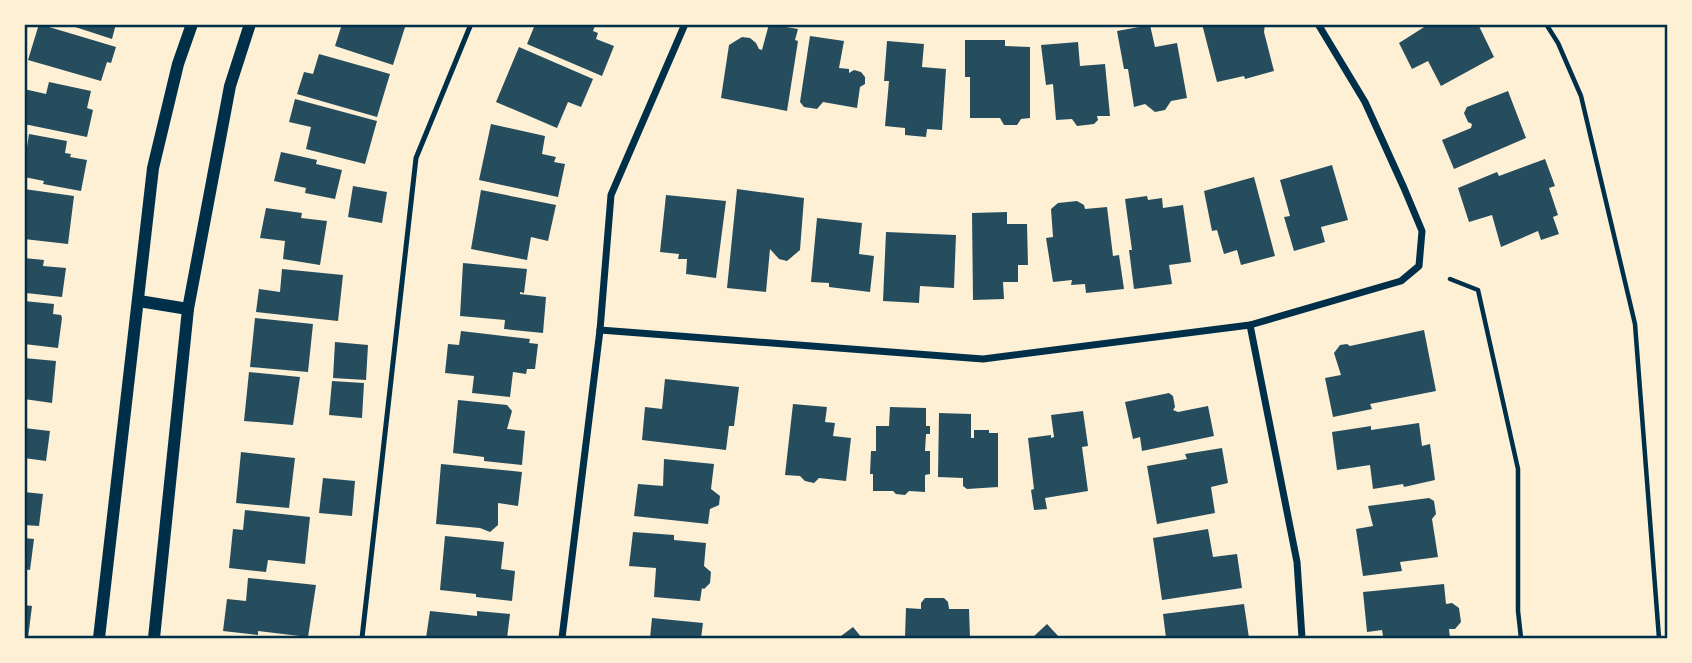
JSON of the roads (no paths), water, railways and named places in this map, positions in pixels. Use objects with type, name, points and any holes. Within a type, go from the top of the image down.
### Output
[{"type":"street","points":[[99,639],[153,168],[178,64],[192,24]]},
{"type":"street","points":[[154,639],[188,309],[230,86],[250,24]]},
{"type":"street","points":[[562,639],[600,330],[611,195],[685,24]]},
{"type":"street","points":[[600,330],[983,359],[1250,325],[1401,281],[1419,266],[1422,231],[1365,102],[1318,24]]},
{"type":"street","points":[[139,301],[188,309]]},
{"type":"street","points":[[1250,325],[1297,562],[1302,639]]},
{"type":"lane","points":[[362,639],[416,158],[471,24]]}]
